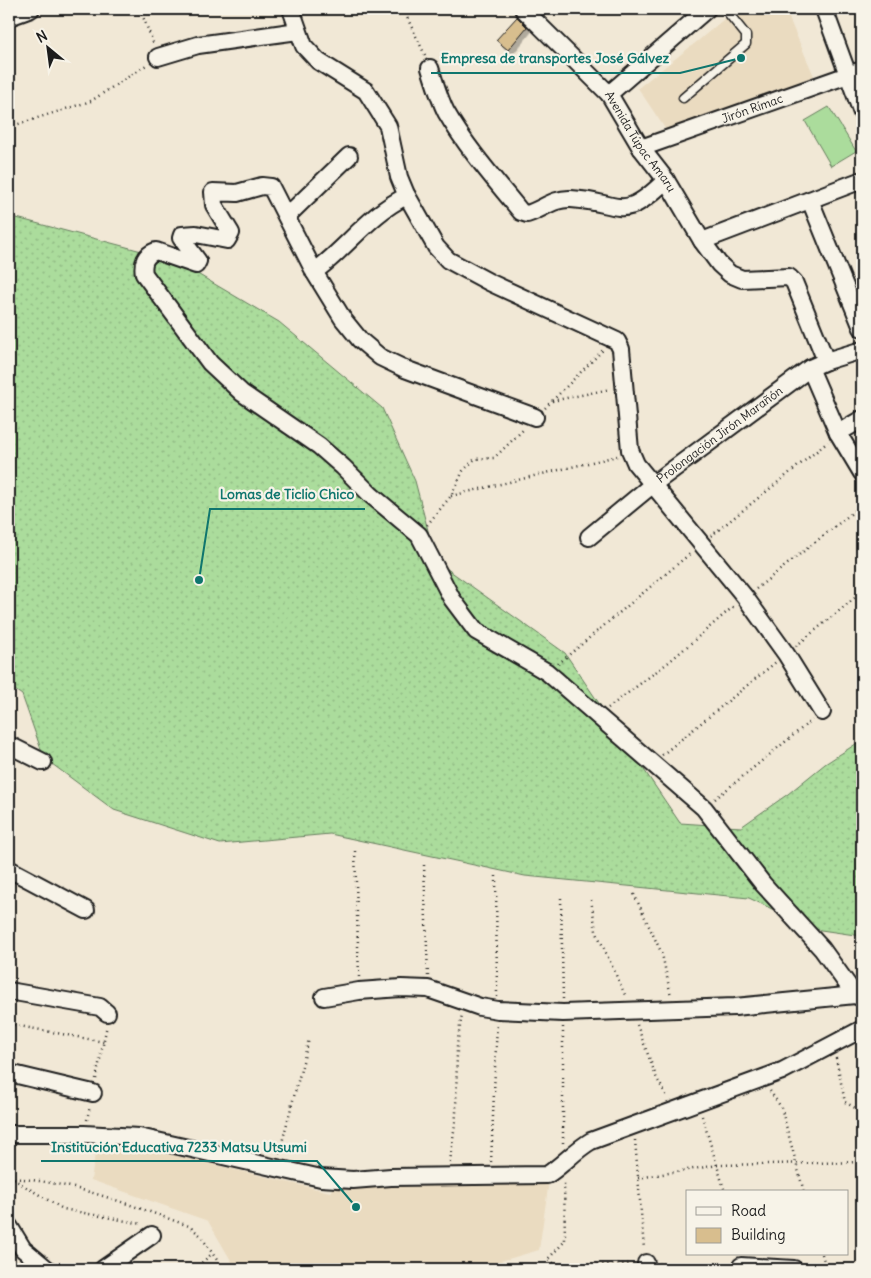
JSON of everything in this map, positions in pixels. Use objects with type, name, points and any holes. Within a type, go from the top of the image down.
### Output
[{"type":"street","points":[[9,17],[31,9]]},
{"type":"street","points":[[291,9],[304,46],[318,61],[366,91],[388,126],[399,177],[407,196],[436,247],[448,260],[489,282],[615,339],[621,349],[631,453],[636,464],[745,598],[786,654],[822,712]]},
{"type":"street","name":"Avenida Túpac Amaru","points":[[523,9],[609,94],[641,148],[666,180],[702,242],[719,264],[730,274],[742,278],[789,277],[794,282],[826,360]]},
{"type":"street","points":[[609,94],[707,9]]},
{"type":"street","points":[[824,9],[855,72],[862,113]]},
{"type":"street","points":[[158,56],[198,45],[298,31]]},
{"type":"street","points":[[430,68],[446,112],[487,170],[521,212],[527,214],[550,202],[570,199],[619,208],[633,206],[647,199],[666,180]]},
{"type":"street","name":"Jirón Rímac","points":[[641,148],[855,72]]},
{"type":"street","points":[[287,216],[349,156]]},
{"type":"street","points":[[702,242],[862,180]]},
{"type":"street","points":[[535,418],[405,369],[380,357],[360,340],[343,319],[314,272],[271,186],[262,186],[237,192],[212,192],[214,205],[232,233],[227,240],[186,233],[181,238],[198,260],[196,265],[156,251],[150,253],[145,259],[142,267],[144,274],[210,363],[242,393],[319,446],[344,467],[370,495],[419,535],[452,599],[476,631],[518,657],[547,672],[704,808],[763,884],[822,948],[858,996]]},
{"type":"street","points":[[314,272],[334,257],[376,214],[390,204],[407,196]]},
{"type":"street","points":[[810,200],[862,328]]},
{"type":"street","name":"Prolongación Jirón Marañón","points":[[589,537],[652,485],[810,368],[826,360],[862,350]]},
{"type":"street","points":[[810,368],[838,433],[862,473]]},
{"type":"street","points":[[838,433],[862,419]]},
{"type":"street","points":[[9,745],[43,762]]},
{"type":"street","points":[[9,869],[86,910]]},
{"type":"street","points":[[324,997],[359,991],[401,988],[428,989],[469,1003],[498,1010],[563,1013],[735,1007],[858,996]]},
{"type":"street","points":[[9,991],[100,1007],[107,1013]]},
{"type":"street","points":[[9,1134],[84,1134],[139,1137],[274,1169],[321,1178],[353,1180],[448,1176],[547,1175],[564,1165],[585,1145],[761,1080],[862,1029]]},
{"type":"street","points":[[9,1073],[93,1093]]},
{"type":"street","points":[[9,1226],[16,1249],[47,1269]]},
{"type":"street","points":[[103,1269],[152,1235]]},
{"type":"street","points":[[741,1268],[794,1269]]},
{"type":"lane","points":[[682,98],[746,44],[746,35],[725,9]]},
{"type":"path","points":[[9,127],[90,101],[158,56],[140,9]]},
{"type":"path","points":[[403,9],[430,68]]},
{"type":"path","points":[[419,535],[451,496],[463,471],[475,459],[494,458],[615,339]]},
{"type":"path","points":[[551,402],[624,387]]},
{"type":"path","points":[[451,496],[631,453]]},
{"type":"path","points":[[597,717],[669,662],[745,598],[862,505]]},
{"type":"path","points":[[651,764],[862,592]]},
{"type":"path","points":[[704,808],[822,712]]},
{"type":"path","points":[[355,851],[359,991]]},
{"type":"path","points":[[424,865],[428,989]]},
{"type":"path","points":[[490,1176],[498,1010],[496,876]]},
{"type":"path","points":[[634,894],[662,954],[674,1008]]},
{"type":"path","points":[[559,1269],[560,1266],[547,1260],[564,1241],[561,898]]},
{"type":"path","points":[[448,1176],[456,1115],[457,1045],[460,1017],[469,1003]]},
{"type":"path","points":[[84,1134],[109,1020],[107,1013]]},
{"type":"path","points":[[9,1024],[104,1042]]},
{"type":"path","points":[[274,1169],[309,1040]]},
{"type":"path","points":[[832,1045],[840,1067],[842,1095],[845,1102],[857,1109],[862,1120]]},
{"type":"path","points":[[761,1080],[781,1107],[803,1190]]},
{"type":"path","points":[[698,1102],[724,1190]]},
{"type":"path","points":[[634,1126],[646,1266]]},
{"type":"path","points":[[638,1178],[718,1165],[862,1162]]},
{"type":"path","points":[[10,1178],[64,1209],[147,1225],[152,1235]]},
{"type":"path","points":[[10,1178],[29,1178],[93,1191],[189,1226],[200,1235],[214,1253],[223,1269]]},
{"type":"path","points":[[194,1269],[214,1253]]},
{"type":"path","points":[[823,1256],[826,1269]]},
{"type":"shaded area","points":[[736,9],[785,9],[814,76],[668,133],[638,88]]},
{"type":"shaded area","points":[[96,1147],[151,1150],[330,1192],[334,1186],[549,1181],[539,1250],[473,1269],[236,1269],[208,1221],[91,1180]]},
{"type":"green space","points":[[829,107],[856,151],[831,166],[805,121]]},
{"type":"green space","points":[[9,216],[172,259],[279,322],[382,408],[415,481],[436,561],[565,653],[680,823],[741,827],[788,794],[825,764],[862,740],[862,936],[814,929],[749,898],[525,876],[330,834],[220,844],[114,810],[44,758],[22,695],[9,686]]},
{"type":"building","points":[[517,17],[527,27],[508,50],[496,40]]},
{"type":"place","name":"Empresa de transportes José Gálvez","points":[[741,58]]},
{"type":"place","name":"Lomas de Ticlio Chico","points":[[199,580]]},
{"type":"place","name":"Institución Educativa 7233 Matsu Utsumi","points":[[356,1207]]}]
